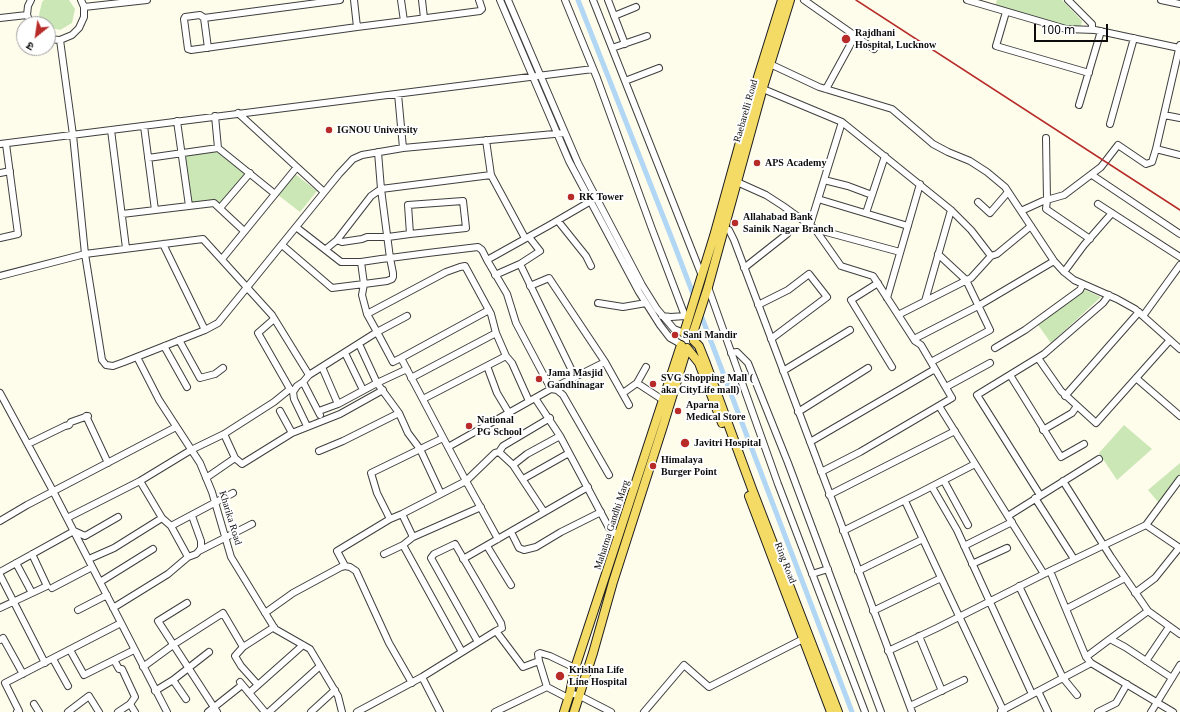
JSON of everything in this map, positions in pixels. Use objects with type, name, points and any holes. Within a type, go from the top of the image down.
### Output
[{"type":"main road","points":[[690,337],[708,286],[720,227],[758,77],[782,0]]},
{"type":"main road","name":"Raebarelli Road","points":[[720,227],[736,182],[790,0]]},
{"type":"main road","points":[[682,345],[691,346],[687,318],[720,227]]},
{"type":"main road","points":[[574,712],[580,696],[682,345],[680,337],[690,337],[699,346],[705,361],[806,637],[838,712]]},
{"type":"main road","name":"Mahatma Gandhi Marg","points":[[564,712],[575,668],[682,345]]},
{"type":"main road","name":"Ring Road","points":[[682,345],[699,363],[806,637],[831,712]]},
{"type":"street","points":[[0,18],[27,15],[28,6],[31,0]]},
{"type":"street","points":[[56,40],[60,40],[72,35],[79,28],[84,17],[82,0]]},
{"type":"street","points":[[84,7],[147,0]]},
{"type":"street","points":[[340,0],[204,18],[200,15],[184,18],[188,47],[189,50],[208,48],[480,11],[482,7],[479,0]]},
{"type":"street","points":[[354,0],[357,27]]},
{"type":"street","points":[[401,0],[404,21]]},
{"type":"street","points":[[422,0],[424,18]]},
{"type":"street","points":[[500,0],[569,161],[590,201],[646,303],[660,325],[670,338],[682,345]]},
{"type":"street","points":[[508,0],[578,163],[642,285],[662,316],[674,328],[690,337]]},
{"type":"street","points":[[565,0],[593,68],[687,318],[662,316]]},
{"type":"street","points":[[593,0],[702,276]]},
{"type":"street","points":[[608,0],[625,44]]},
{"type":"street","points":[[804,0],[874,49]]},
{"type":"street","points":[[967,0],[1066,29],[1101,31],[1180,47],[1152,162],[1146,164],[1118,145],[1101,167],[1064,195],[1047,200],[1021,211]]},
{"type":"street","points":[[991,7],[993,0]]},
{"type":"street","points":[[1068,0],[1092,24],[1092,30]]},
{"type":"street","points":[[1160,0],[1180,4]]},
{"type":"street","points":[[614,16],[636,7]]},
{"type":"street","points":[[1006,12],[996,46],[1089,73]]},
{"type":"street","points":[[204,18],[208,48]]},
{"type":"street","points":[[1079,105],[1101,31]]},
{"type":"street","points":[[612,48],[647,36]]},
{"type":"street","points":[[826,89],[855,36]]},
{"type":"street","points":[[1110,124],[1134,38]]},
{"type":"street","points":[[60,40],[85,254],[102,360],[106,365],[113,366],[137,357],[205,330],[218,322],[324,192],[353,159],[362,154],[403,148],[565,133]]},
{"type":"street","points":[[770,64],[826,89],[892,109],[933,144],[970,161],[987,172],[1005,187],[1054,261],[1064,272],[1074,280],[1117,299],[1141,314],[1180,349]]},
{"type":"street","points":[[0,238],[18,234],[10,171],[3,144],[541,76],[593,68]]},
{"type":"street","points":[[625,81],[659,68]]},
{"type":"street","points":[[763,89],[842,122],[951,210],[971,230],[991,256]]},
{"type":"street","points":[[398,94],[403,148]]},
{"type":"street","points":[[238,114],[324,192]]},
{"type":"street","points":[[1164,115],[1180,118]]},
{"type":"street","points":[[215,116],[218,148]]},
{"type":"street","points":[[177,121],[188,206]]},
{"type":"street","points":[[812,227],[818,199],[842,122]]},
{"type":"street","points":[[144,126],[155,210]]},
{"type":"street","points":[[111,130],[126,248]]},
{"type":"street","points":[[1046,138],[1046,209],[1090,239]]},
{"type":"street","points":[[486,140],[491,175],[527,237],[540,252],[520,264],[495,275]]},
{"type":"street","points":[[148,158],[218,148],[275,194]]},
{"type":"street","points":[[1156,149],[1180,155]]},
{"type":"street","points":[[282,245],[332,288],[387,281],[392,279],[393,273],[381,189],[378,152]]},
{"type":"street","points":[[866,214],[885,156]]},
{"type":"street","points":[[222,259],[297,167]]},
{"type":"street","points":[[0,173],[10,171]]},
{"type":"street","points":[[220,208],[250,173]]},
{"type":"street","points":[[326,249],[337,240],[370,196],[381,189],[491,175]]},
{"type":"street","points":[[1092,175],[1180,234]]},
{"type":"street","points":[[824,180],[848,186],[872,195]]},
{"type":"street","points":[[736,182],[766,195],[812,227],[841,266],[873,276],[914,339],[921,345],[952,398],[860,452],[821,472]]},
{"type":"street","points":[[887,298],[920,184]]},
{"type":"street","points":[[978,202],[990,213],[1008,192]]},
{"type":"street","points":[[818,199],[908,226]]},
{"type":"street","points":[[337,240],[342,242],[367,237],[388,237],[466,228],[463,201],[408,205],[410,234]]},
{"type":"street","points":[[487,260],[558,221],[590,201]]},
{"type":"street","points":[[122,214],[214,203],[244,231]]},
{"type":"street","points":[[1098,204],[1180,257]]},
{"type":"street","points":[[925,301],[951,210]]},
{"type":"street","points":[[1064,272],[1112,213]]},
{"type":"street","points":[[558,221],[586,256],[591,266]]},
{"type":"street","points":[[898,315],[971,278],[991,256],[997,254],[1031,226]]},
{"type":"street","points":[[296,227],[341,262],[361,262],[478,247],[482,250],[507,294],[516,323],[551,389],[556,390],[563,395],[609,475]]},
{"type":"street","points":[[720,227],[729,230],[911,709],[964,680]]},
{"type":"street","points":[[812,227],[900,252]]},
{"type":"street","points":[[744,268],[787,234]]},
{"type":"street","points":[[0,276],[85,254],[203,239],[274,319],[309,375]]},
{"type":"street","points":[[163,244],[205,330]]},
{"type":"street","points":[[931,362],[990,330],[966,280],[938,254]]},
{"type":"street","points":[[914,339],[978,306],[1054,261]]},
{"type":"street","points":[[361,262],[364,284],[362,295],[367,314],[393,362],[489,310]]},
{"type":"street","points":[[520,264],[575,377]]},
{"type":"street","points":[[1065,396],[1141,314],[1180,265]]},
{"type":"street","points":[[367,314],[446,272],[460,266],[465,266],[489,310],[495,323],[496,333],[506,356],[512,363],[529,401]]},
{"type":"street","points":[[758,305],[788,290],[809,274],[827,297],[771,339]]},
{"type":"street","points":[[530,286],[549,278],[605,362],[629,405]]},
{"type":"street","points":[[878,283],[851,300],[892,367]]},
{"type":"street","points":[[995,348],[1025,330],[1080,290],[1083,284]]},
{"type":"street","points":[[708,286],[778,484],[865,712]]},
{"type":"street","points":[[1074,559],[977,395],[1044,354],[1102,303],[1109,295]]},
{"type":"street","points":[[598,303],[623,308],[646,303]]},
{"type":"street","points":[[307,426],[294,399],[293,392],[297,386],[309,375],[377,332],[407,316]]},
{"type":"street","points":[[67,518],[140,481],[191,450],[224,434],[274,402],[290,389],[258,333],[274,319]]},
{"type":"street","points":[[783,371],[850,330]]},
{"type":"street","points":[[411,378],[496,333]]},
{"type":"street","points":[[179,340],[200,378],[215,374],[223,368]]},
{"type":"street","points":[[1038,358],[1065,396],[1096,423],[1170,340]]},
{"type":"street","points":[[359,344],[377,383],[399,413],[408,433],[420,449],[441,494]]},
{"type":"street","points":[[164,346],[187,387]]},
{"type":"street","points":[[731,353],[737,352],[748,363],[788,463],[881,712]]},
{"type":"street","points":[[345,353],[363,390]]},
{"type":"street","points":[[423,399],[506,356]]},
{"type":"street","name":"Kharika Road","points":[[137,357],[159,400],[200,463],[215,503],[231,557],[274,627],[310,649],[335,690],[342,712]]},
{"type":"street","points":[[401,358],[498,539]]},
{"type":"street","points":[[448,447],[551,389],[605,362]]},
{"type":"street","points":[[946,387],[990,363]]},
{"type":"street","points":[[488,366],[497,393],[508,413]]},
{"type":"street","points":[[322,367],[338,404]]},
{"type":"street","points":[[623,393],[637,383],[646,367]]},
{"type":"street","points":[[798,412],[868,368]]},
{"type":"street","points":[[320,411],[338,404],[407,369]]},
{"type":"street","points":[[810,442],[935,369]]},
{"type":"street","points":[[1010,375],[1061,457],[1084,444]]},
{"type":"street","points":[[1136,378],[1180,416]]},
{"type":"street","points":[[303,382],[315,406],[320,411],[322,420]]},
{"type":"street","points":[[637,383],[664,400]]},
{"type":"street","points":[[224,434],[235,458],[242,464],[292,432],[340,414],[382,390]]},
{"type":"street","points":[[0,393],[74,531],[167,712]]},
{"type":"street","points":[[535,398],[550,418],[609,528],[618,536]]},
{"type":"street","points":[[939,406],[1008,516],[1047,572],[1066,609],[1086,657],[1091,663],[1173,712]]},
{"type":"street","points":[[1043,430],[1072,413],[1077,406]]},
{"type":"street","points":[[280,412],[292,432]]},
{"type":"street","points":[[320,451],[399,413]]},
{"type":"street","points":[[28,444],[87,416],[108,463]]},
{"type":"street","points":[[345,566],[337,551],[390,519],[466,481],[495,453],[499,452],[503,446],[550,418]]},
{"type":"street","points":[[0,521],[53,491],[176,427]]},
{"type":"street","points":[[830,495],[955,430]]},
{"type":"street","points":[[513,465],[527,454],[560,436]]},
{"type":"street","points":[[390,519],[377,493],[371,473],[443,438]]},
{"type":"street","points":[[499,452],[513,465],[513,468],[544,512]]},
{"type":"street","points":[[522,479],[569,453]]},
{"type":"street","points":[[206,478],[235,458]]},
{"type":"street","points":[[1008,516],[1099,459]]},
{"type":"street","points":[[843,531],[905,501],[975,464]]},
{"type":"street","points":[[888,651],[1047,572],[1146,525],[1180,479]]},
{"type":"street","points":[[140,481],[162,518],[171,526],[188,557]]},
{"type":"street","points":[[944,481],[968,526]]},
{"type":"street","points":[[1063,481],[1103,545],[1148,612],[1180,634]]},
{"type":"street","points":[[463,559],[588,487]]},
{"type":"street","points":[[932,487],[957,530],[989,602],[1035,693],[1048,712]]},
{"type":"street","points":[[171,526],[233,493]]},
{"type":"street","points":[[905,501],[1002,711],[1091,663]]},
{"type":"street","points":[[384,554],[403,545],[413,537],[481,507]]},
{"type":"street","points":[[511,532],[520,548],[524,550],[536,547],[561,532],[601,512]]},
{"type":"street","points":[[402,514],[413,537]]},
{"type":"street","points":[[192,516],[201,541],[201,548],[199,551]]},
{"type":"street","points":[[74,531],[85,536],[118,517]]},
{"type":"street","points":[[89,560],[114,548],[162,518]]},
{"type":"street","points":[[964,546],[1012,522]]},
{"type":"street","points":[[113,608],[168,574],[188,557],[252,524]]},
{"type":"street","points":[[1146,525],[1178,547]]},
{"type":"street","points":[[0,572],[74,531]]},
{"type":"street","points":[[858,571],[923,539]]},
{"type":"street","points":[[1135,593],[1154,578],[1178,547],[1180,539]]},
{"type":"street","points":[[357,712],[412,683],[502,628],[501,623],[455,544],[434,554],[432,558],[478,642]]},
{"type":"street","points":[[403,545],[462,652]]},
{"type":"street","points":[[487,546],[512,586]]},
{"type":"street","points":[[972,564],[1007,548]]},
{"type":"street","points":[[100,582],[153,549]]},
{"type":"street","points":[[0,608],[47,586],[32,554]]},
{"type":"street","points":[[16,563],[32,593]]},
{"type":"street","points":[[265,612],[293,593],[345,566],[350,567],[356,571],[389,643],[412,683]]},
{"type":"street","points":[[52,588],[92,567]]},
{"type":"street","points":[[812,574],[828,569]]},
{"type":"street","points":[[0,575],[45,663]]},
{"type":"street","points":[[873,611],[941,578]]},
{"type":"street","points":[[1066,609],[1125,578]]},
{"type":"street","points":[[1019,586],[1063,678],[1077,695]]},
{"type":"street","points":[[78,610],[107,595]]},
{"type":"street","points":[[186,603],[158,621],[216,710]]},
{"type":"street","points":[[1086,657],[1148,612]]},
{"type":"street","points":[[143,667],[173,644],[223,613],[243,647]]},
{"type":"street","points":[[17,712],[19,710],[2,684],[121,623]]},
{"type":"street","points":[[258,685],[241,666],[235,656],[243,647],[274,627]]},
{"type":"street","points":[[1146,661],[1169,627]]},
{"type":"street","points":[[496,631],[523,667],[538,660]]},
{"type":"street","points":[[919,636],[942,691]]},
{"type":"street","points":[[644,712],[684,665],[709,687],[806,637]]},
{"type":"street","points":[[0,640],[3,638],[22,674]]},
{"type":"street","points":[[1110,639],[1172,678]]},
{"type":"street","points":[[249,693],[303,645]]},
{"type":"street","points":[[70,650],[84,675],[134,650]]},
{"type":"street","points":[[155,691],[173,680],[209,652]]},
{"type":"street","points":[[547,687],[537,655],[540,653],[575,668]]},
{"type":"street","points":[[53,659],[68,686]]},
{"type":"street","points":[[114,660],[119,668],[122,669],[135,697],[130,704],[118,712]]},
{"type":"street","points":[[269,712],[320,666]]},
{"type":"street","points":[[1150,712],[1180,666]]},
{"type":"street","points":[[422,677],[440,712]]},
{"type":"street","points":[[173,680],[186,699]]},
{"type":"street","points":[[208,712],[216,710],[241,684],[265,712]]},
{"type":"street","points":[[1098,712],[1116,703],[1127,684]]},
{"type":"street","points":[[494,712],[547,687],[569,696],[580,696],[610,712]]},
{"type":"street","points":[[311,712],[335,690]]},
{"type":"street","points":[[68,712],[89,696],[99,712]]},
{"type":"street","points":[[34,704],[38,712]]},
{"type":"street","points":[[130,704],[135,712]]},
{"type":"green space","points":[[44,0],[69,0],[75,9],[72,23],[60,30],[56,29],[56,16],[39,15],[42,2]]},
{"type":"green space","points":[[997,0],[1062,0],[1082,21],[1081,26],[1068,26],[995,6]]},
{"type":"green space","points":[[217,152],[246,175],[220,205],[190,203],[184,155]]},
{"type":"green space","points":[[295,174],[317,191],[300,212],[278,195]]},
{"type":"green space","points":[[1085,290],[1101,297],[1051,343],[1038,325]]},
{"type":"green space","points":[[1124,425],[1152,449],[1117,480],[1099,453]]},
{"type":"green space","points":[[1180,463],[1180,474],[1159,503],[1148,490]]},
{"type":"waterway","points":[[578,0],[674,244],[852,712]]},
{"type":"railway","points":[[856,0],[1180,210]]},
{"type":"place","name":"Rajdhani Hospital, Lucknow","points":[[846,39]]},
{"type":"place","name":"IGNOU University","points":[[329,130]]},
{"type":"place","name":"APS Academy","points":[[757,163]]},
{"type":"place","name":"RK Tower","points":[[571,197]]},
{"type":"place","name":"Allahabad Bank Sainik Nagar Branch","points":[[735,223]]},
{"type":"place","name":"Sani Mandir","points":[[675,335]]},
{"type":"place","name":"Jama Masjid Gandhinagar","points":[[539,379]]},
{"type":"place","name":"SVG Shopping Mall ( aka CityLife mall)","points":[[653,384]]},
{"type":"place","name":"Aparna Medical Store","points":[[678,411]]},
{"type":"place","name":"National PG School","points":[[469,426]]},
{"type":"place","name":"Javitri Hospital","points":[[685,443]]},
{"type":"place","name":"Himalaya Burger Point","points":[[653,466]]},
{"type":"place","name":"Krishna Life Line Hospital","points":[[560,676]]}]
